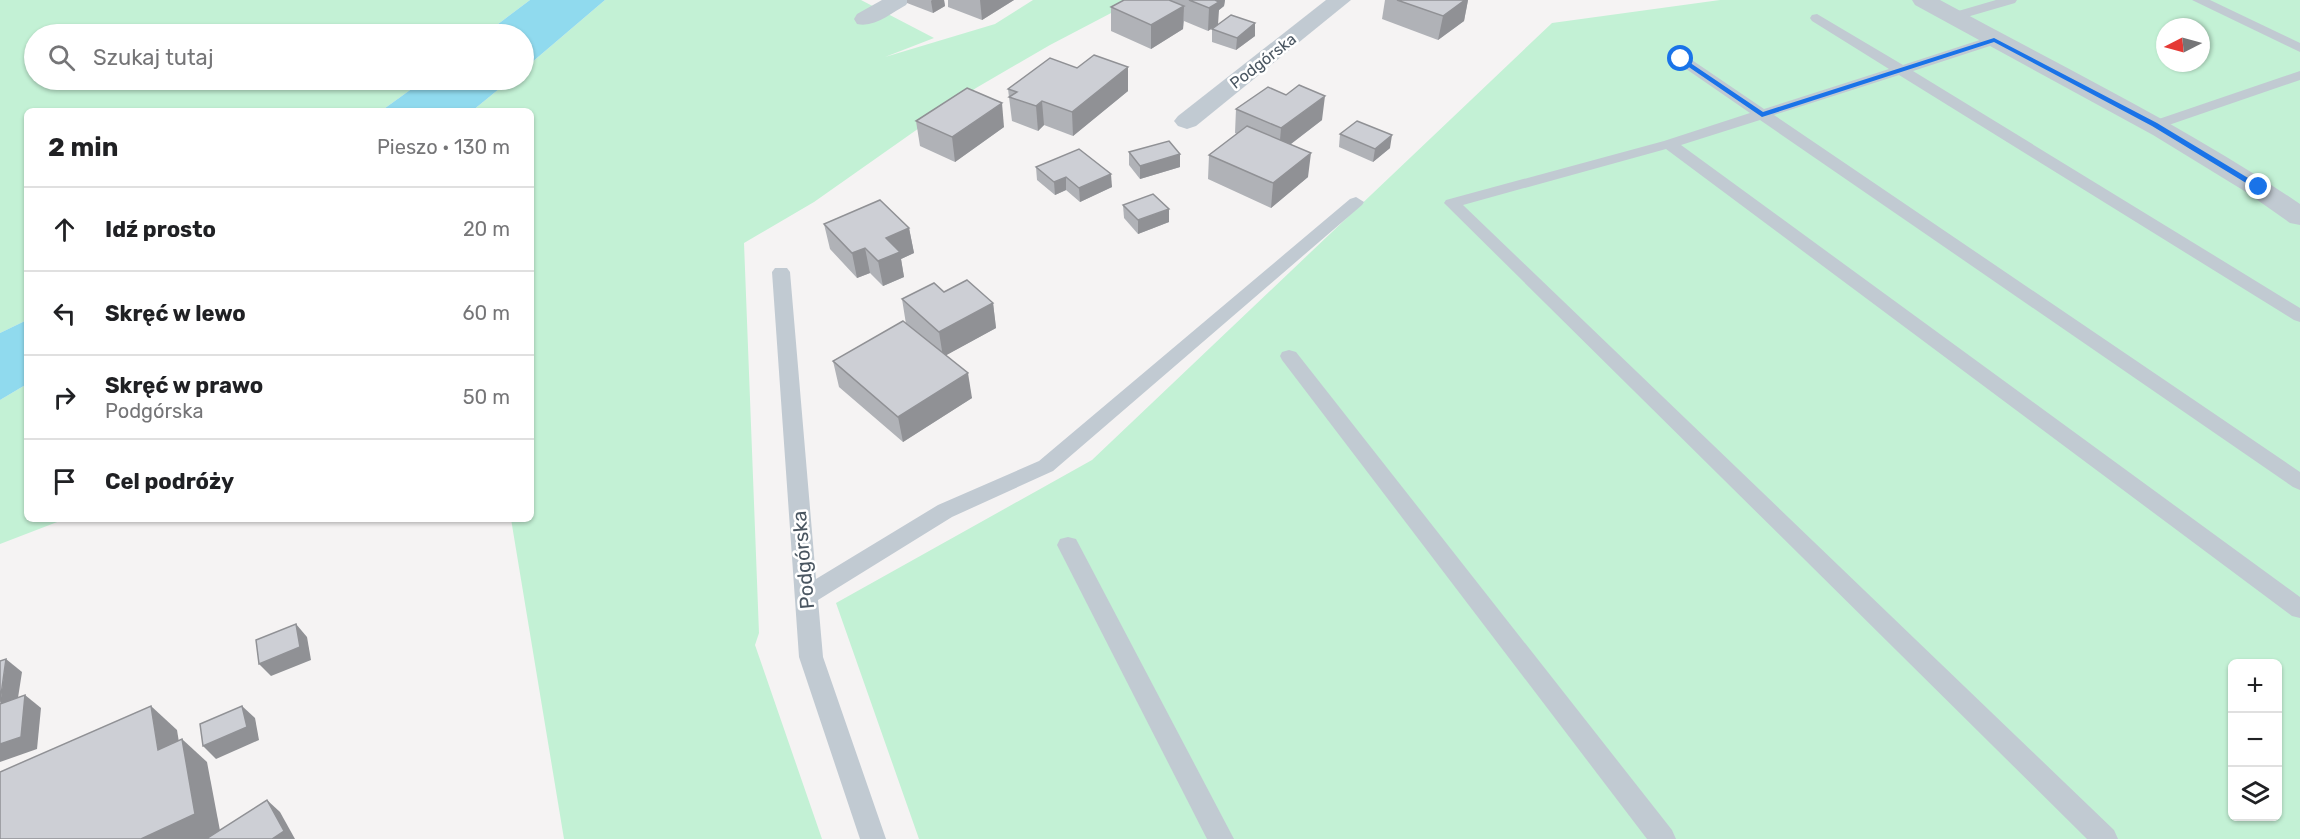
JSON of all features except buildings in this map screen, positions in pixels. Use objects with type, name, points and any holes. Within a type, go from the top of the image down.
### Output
[{"type":"street","points":[[865,19],[898,0]]},
{"type":"street","name":"Podgórska","points":[[1186,122],[1340,0]]},
{"type":"street","points":[[1923,0],[2155,125],[2259,187],[2300,217]]},
{"type":"lane","points":[[1953,17],[2010,0]]},
{"type":"lane","points":[[2199,0],[2300,48]]},
{"type":"lane","points":[[1817,18],[2300,316]]},
{"type":"lane","points":[[1994,40],[1669,144],[1452,203],[2105,839]]},
{"type":"lane","points":[[1681,59],[2300,482]]},
{"type":"lane","points":[[2155,125],[2300,75]]},
{"type":"lane","points":[[2282,81],[2300,90]]},
{"type":"lane","points":[[1669,144],[2300,609]]},
{"type":"lane","points":[[806,596],[945,511],[1046,466],[1356,202]]},
{"type":"lane","name":"Podgórska","points":[[780,272],[811,657],[873,839]]},
{"type":"lane","points":[[1289,356],[1664,839]]},
{"type":"lane","points":[[1068,545],[1221,839]]},
{"type":"green space","points":[[0,0],[530,0],[498,24],[24,24],[24,90],[410,90],[385,108],[24,108],[24,321],[0,333]]},
{"type":"green space","points":[[605,0],[861,0],[934,38],[885,57],[995,24],[1033,0],[1136,0],[1050,45],[976,88],[814,202],[744,243],[759,633],[755,645],[822,839],[564,839],[511,522],[534,522],[534,108],[476,108],[498,90],[534,90],[534,60]]},
{"type":"green space","points":[[1720,0],[2300,0],[2300,839],[919,839],[836,603],[1092,460],[1552,23]]},
{"type":"green space","points":[[24,386],[24,522],[57,522],[0,544],[0,400]]},
{"type":"water","points":[[530,0],[605,0],[534,60],[534,24],[498,24]]},
{"type":"water","points":[[410,90],[498,90],[476,108],[385,108]]},
{"type":"water","points":[[24,321],[24,386],[0,400],[0,333]]},
{"type":"route","points":[[1681,59],[1762,115],[1994,40],[2155,125],[2259,187]]}]
